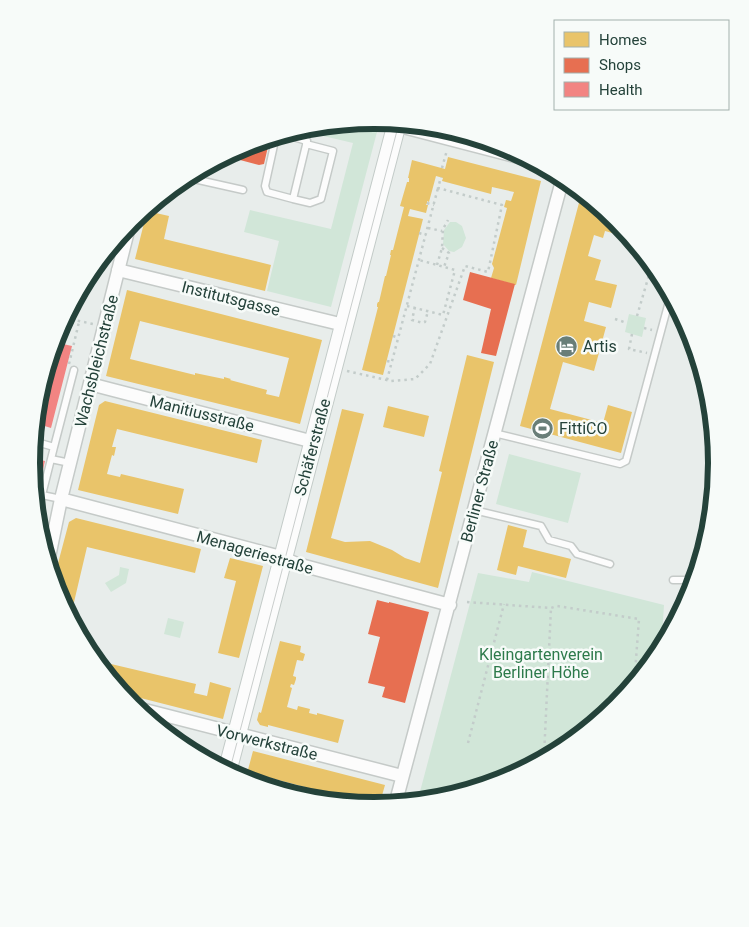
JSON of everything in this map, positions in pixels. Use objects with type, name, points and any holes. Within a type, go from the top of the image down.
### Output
[{"type":"street","name":"Schäferstraße","points":[[229,765],[395,130]]},
{"type":"street","points":[[432,134],[487,149]]},
{"type":"street","name":"Berliner Straße","points":[[397,797],[450,605],[561,186]]},
{"type":"street","name":"Wachsbleichstraße","points":[[51,549],[61,499],[126,240]]},
{"type":"street","name":"Institutsgasse","points":[[118,270],[344,325]]},
{"type":"street","name":"Manitiusstraße","points":[[90,384],[314,442]]},
{"type":"street","name":"Menageriestraße","points":[[61,499],[283,557],[297,564],[450,605]]},
{"type":"street","name":"Vorwerkstraße","points":[[150,711],[402,776]]},
{"type":"lane","points":[[293,199],[307,140],[298,138]]},
{"type":"lane","points":[[274,145],[265,186],[267,192],[310,203],[322,199],[333,151],[306,144]]},
{"type":"lane","points":[[198,180],[243,190]]},
{"type":"lane","points":[[494,433],[620,464],[626,461],[668,304]]},
{"type":"lane","points":[[61,499],[42,495],[74,370]]},
{"type":"lane","points":[[41,443],[54,446]]},
{"type":"lane","points":[[51,459],[70,463]]},
{"type":"lane","points":[[474,510],[541,526],[550,540],[571,546],[577,554],[610,564]]},
{"type":"lane","points":[[673,580],[687,580],[689,576]]},
{"type":"path","points":[[442,168],[450,139]]},
{"type":"path","points":[[387,380],[441,177]]},
{"type":"path","points":[[347,371],[387,380],[415,379],[430,364],[464,266],[488,272],[502,205],[438,188]]},
{"type":"path","points":[[427,203],[434,205]]},
{"type":"path","points":[[437,265],[442,248],[442,231],[448,220]]},
{"type":"path","points":[[428,228],[442,231]]},
{"type":"path","points":[[419,233],[426,235]]},
{"type":"path","points":[[442,248],[449,253],[444,267]]},
{"type":"path","points":[[407,306],[443,315],[455,270],[420,260]]},
{"type":"path","points":[[637,316],[648,275]]},
{"type":"path","points":[[406,285],[412,286]]},
{"type":"path","points":[[415,307],[412,320],[424,322],[428,311]]},
{"type":"path","points":[[400,310],[406,311]]},
{"type":"path","points":[[614,319],[627,323]]},
{"type":"path","points":[[72,320],[104,327]]},
{"type":"path","points":[[632,334],[629,349],[655,355]]},
{"type":"path","points":[[393,336],[399,338]]},
{"type":"path","points":[[387,361],[392,362]]},
{"type":"path","points":[[467,602],[551,608],[557,606],[639,619],[635,673]]},
{"type":"path","points":[[468,743],[504,604]]},
{"type":"path","points":[[544,752],[551,608]]},
{"type":"green space","points":[[366,129],[377,132],[331,307],[267,291],[279,241],[244,232],[250,210],[331,229],[353,143],[315,134]]},
{"type":"green space","points":[[450,222],[456,222],[462,226],[466,238],[462,247],[454,252],[449,251],[443,244],[444,230]]},
{"type":"green space","points":[[629,314],[646,318],[642,337],[625,332]]},
{"type":"green space","points":[[509,454],[581,473],[568,523],[496,504]]},
{"type":"green space","points":[[120,567],[129,569],[126,583],[111,592],[105,583],[119,575]]},
{"type":"green space","name":"Kleingartenverein Berliner Höhe","points":[[532,572],[664,605],[662,634],[640,667],[611,700],[560,742],[503,773],[461,787],[419,795],[478,573],[529,582]]},
{"type":"green space","points":[[168,618],[184,622],[180,638],[164,634]]},
{"type":"building: Homes","points":[[448,157],[541,181],[516,285],[491,278],[494,268],[492,264],[507,208],[504,207],[506,200],[511,201],[514,192],[492,187],[491,194],[442,181],[443,178],[436,176],[429,202],[427,201],[426,213],[410,209],[408,216],[423,219],[383,375],[362,370],[378,307],[377,304],[404,207],[400,206],[407,182],[409,182],[408,178],[412,160],[445,169]]},
{"type":"building: Homes","points":[[580,200],[618,235],[605,231],[603,238],[594,235],[588,256],[601,260],[595,280],[617,285],[611,308],[589,302],[584,321],[606,327],[594,371],[563,362],[550,409],[603,423],[608,405],[632,412],[621,453],[520,426]]},
{"type":"building: Homes","points":[[153,212],[169,216],[164,239],[271,265],[265,291],[135,259],[145,221]]},
{"type":"building: Homes","points":[[127,290],[322,340],[300,424],[106,376]],"holes":[[[140,321],[289,358],[279,397],[266,394],[267,390],[224,377],[224,379],[195,373],[195,375],[130,359]]]},
{"type":"building: Homes","points":[[467,355],[494,362],[438,588],[306,552],[342,409],[364,414],[331,538],[345,542],[370,541],[420,563],[442,472],[439,471]]},
{"type":"building: Homes","points":[[105,401],[262,440],[257,463],[117,429],[112,447],[116,447],[114,456],[112,455],[107,474],[120,477],[121,474],[184,489],[178,514],[78,490],[99,405]]},
{"type":"building: Homes","points":[[388,406],[429,416],[424,437],[383,427]]},
{"type":"building: Homes","points":[[76,518],[201,549],[195,573],[87,547],[73,608],[57,568],[69,522]]},
{"type":"building: Homes","points":[[508,525],[527,530],[523,547],[571,559],[566,578],[518,566],[516,575],[497,570]]},
{"type":"building: Homes","points":[[230,558],[263,566],[239,658],[218,653],[236,581],[224,578]]},
{"type":"building: Homes","points":[[280,641],[301,646],[300,652],[305,654],[303,661],[297,660],[293,676],[296,679],[294,685],[291,684],[290,687],[292,688],[287,707],[297,710],[298,706],[310,709],[309,713],[317,715],[317,713],[344,720],[338,743],[268,725],[268,727],[260,725],[257,720],[259,712],[261,713]]},
{"type":"building: Homes","points":[[106,663],[196,684],[194,693],[207,696],[210,682],[231,688],[223,719],[135,696]]},
{"type":"building: Homes","points":[[253,751],[385,785],[381,798],[353,797],[337,796],[267,777],[266,780],[247,773]]},
{"type":"building: Shops","points":[[268,147],[264,164],[259,165],[236,159]]},
{"type":"building: Shops","points":[[470,272],[515,284],[496,356],[481,353],[491,309],[463,300]]},
{"type":"building: Shops","points":[[377,600],[429,612],[405,703],[382,697],[385,687],[368,683],[380,637],[368,634]]},
{"type":"building: Health","points":[[62,344],[72,346],[51,428],[43,425],[43,420],[51,377]]},
{"type":"building: Health","points":[[40,460],[45,461],[41,479]]},
{"type":"tram line","points":[[231,766],[397,130]]},
{"type":"place","name":"Artis","points":[[567,346]]},
{"type":"place","name":"FittiCO","points":[[543,428]]}]
